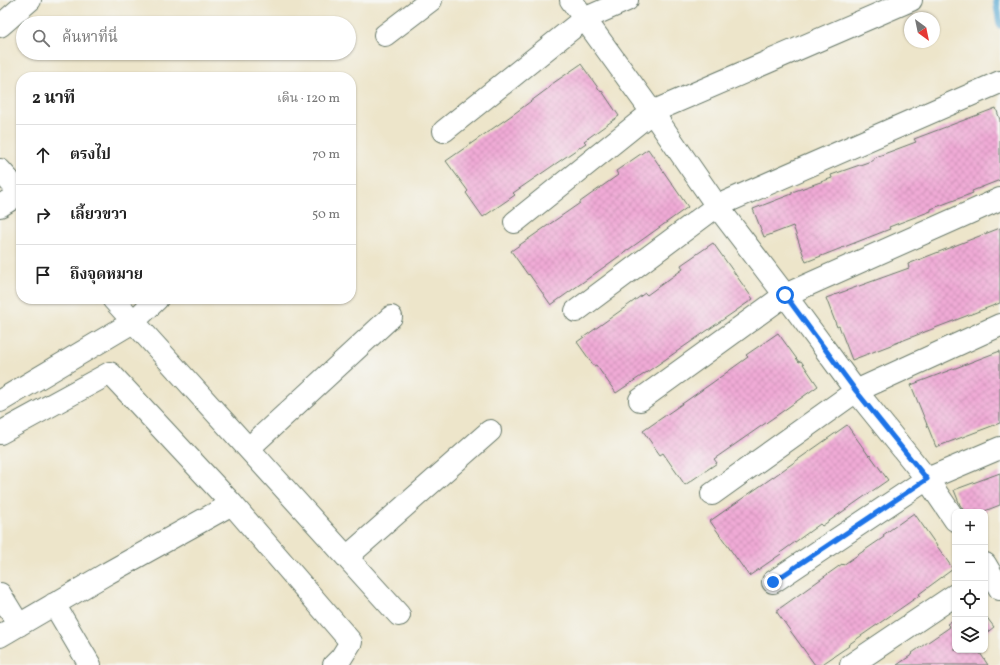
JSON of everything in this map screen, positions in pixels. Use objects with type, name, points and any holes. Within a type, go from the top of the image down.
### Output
[{"type":"street","points":[[0,26],[30,0]]},
{"type":"street","points":[[385,35],[431,0]]},
{"type":"street","points":[[571,0],[652,112],[717,206],[856,391],[927,479],[952,516]]},
{"type":"street","points":[[444,132],[584,19],[627,0]]},
{"type":"street","points":[[515,222],[652,112],[910,0]]},
{"type":"street","points":[[576,311],[717,206],[1000,82]]},
{"type":"street","points":[[0,170],[16,188]]},
{"type":"street","points":[[0,206],[16,197]]},
{"type":"street","points":[[640,400],[785,295],[1000,199]]},
{"type":"street","points":[[117,304],[249,448],[399,616]]},
{"type":"street","points":[[0,401],[133,322],[152,304]]},
{"type":"street","points":[[249,448],[390,317]]},
{"type":"street","points":[[712,494],[856,391],[1000,325]]},
{"type":"street","points":[[0,433],[110,373],[232,504],[351,642],[341,658],[334,665]]},
{"type":"street","points":[[347,558],[490,431]]},
{"type":"street","points":[[773,582],[927,479],[1000,448]]},
{"type":"street","points":[[0,636],[106,574],[232,504]]},
{"type":"street","points":[[0,594],[19,625]]},
{"type":"street","points":[[851,665],[952,597]]},
{"type":"street","points":[[54,604],[90,665]]},
{"type":"building","points":[[581,64],[619,116],[584,141],[586,143],[513,193],[515,195],[483,217],[466,193],[468,191],[446,161],[515,113],[550,87],[549,86]]},
{"type":"building","points":[[996,108],[1000,120],[1000,180],[972,191],[973,193],[931,209],[931,211],[889,227],[890,229],[806,262],[793,226],[764,237],[753,209],[792,194],[792,192],[832,178],[831,175],[874,160],[873,158],[916,142],[914,139]]},
{"type":"building","points":[[648,149],[688,207],[551,305],[511,251],[618,175],[616,171]]},
{"type":"building","points":[[1000,228],[1000,303],[852,360],[826,298],[909,268],[908,264]]},
{"type":"building","points":[[713,243],[753,299],[616,393],[577,342],[645,293],[647,295],[683,269],[681,265]]},
{"type":"building","points":[[778,333],[799,362],[801,361],[818,386],[714,459],[717,463],[685,485],[663,453],[660,455],[643,431],[748,357],[746,355]]},
{"type":"building","points":[[1000,351],[1000,423],[936,447],[911,385]]},
{"type":"building","points":[[847,425],[888,480],[822,526],[820,524],[749,576],[710,521]]},
{"type":"building","points":[[1000,473],[1000,505],[988,510],[963,509],[954,490]]},
{"type":"building","points":[[914,513],[952,568],[952,570],[919,594],[920,595],[848,645],[849,646],[821,665],[815,665],[776,611],[842,564],[843,565],[884,537],[883,535]]},
{"type":"building","points":[[988,619],[994,627],[988,632]]},
{"type":"building","points":[[952,621],[952,653],[980,653],[988,665],[897,665],[950,627],[947,624]]},
{"type":"waterway","points":[[996,0],[1000,25]]},
{"type":"route","points":[[773,582],[927,479],[856,391],[785,295]]}]
